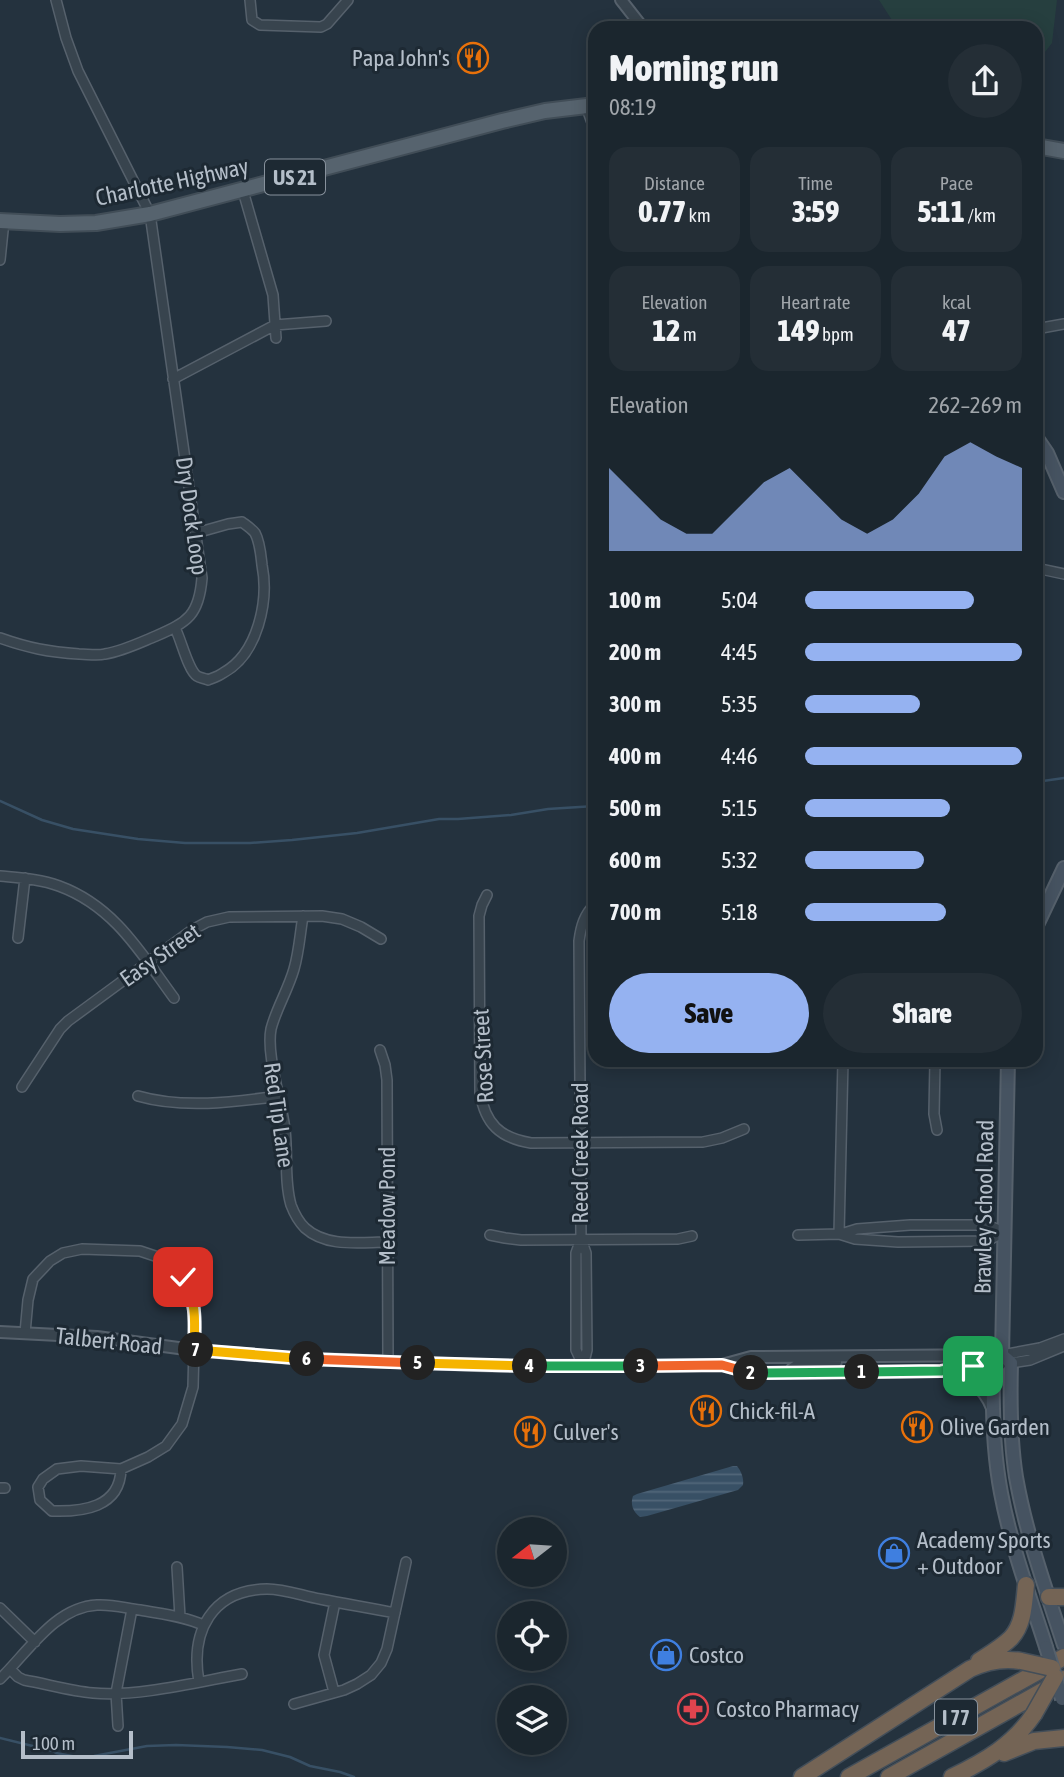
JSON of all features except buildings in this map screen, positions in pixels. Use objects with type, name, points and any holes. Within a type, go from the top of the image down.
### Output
[{"type":"highway","points":[[802,1777],[970,1669],[1005,1643],[1016,1631],[1023,1612],[1026,1585]]},
{"type":"highway","points":[[970,1669],[991,1661],[1007,1660],[1060,1669],[1027,1725],[1008,1744],[985,1760]]},
{"type":"highway","name":"I 77","points":[[849,1777],[1060,1669]]},
{"type":"highway","name":"I 77","points":[[889,1777],[1060,1669]]},
{"type":"highway","points":[[952,1777],[985,1760],[1034,1741],[1064,1738]]},
{"type":"main road","name":"Charlotte Highway","points":[[2,221],[96,223],[150,214],[502,121],[545,111],[588,106]]},
{"type":"main road","points":[[1043,147],[1064,150]]},
{"type":"main road","points":[[1043,447],[1064,492]]},
{"type":"main road","points":[[1043,912],[1064,868]]},
{"type":"main road","name":"Brawley School Road","points":[[1008,1067],[1004,1232],[1006,1359],[1016,1476],[1028,1529],[1057,1597],[1063,1641]]},
{"type":"main road","points":[[1006,1359],[992,1365],[992,1409],[1001,1493],[1010,1534],[1046,1647],[1060,1669],[1063,1702]]},
{"type":"street","name":"Dry Dock Loop","points":[[0,638],[29,648],[102,655],[124,650],[175,628],[188,618],[201,597],[202,578],[150,214],[78,71],[56,0]]},
{"type":"street","points":[[250,0],[252,20],[260,25],[321,27],[327,24],[348,0]]},
{"type":"street","points":[[621,0],[638,21]]},
{"type":"street","points":[[243,191],[269,279],[276,338]]},
{"type":"street","points":[[0,260],[2,221]]},
{"type":"street","points":[[173,379],[275,325],[326,321]]},
{"type":"street","points":[[1043,328],[1064,324]]},
{"type":"street","points":[[175,628],[184,646],[188,664],[197,676],[208,680],[225,672],[239,660],[252,641],[260,621],[264,576],[254,532],[242,522],[196,533]]},
{"type":"street","points":[[1043,570],[1064,574]]},
{"type":"street","points":[[0,876],[26,878],[58,886],[85,898],[123,929],[174,998]]},
{"type":"street","points":[[18,938],[26,878]]},
{"type":"street","name":"Rose Street","points":[[487,895],[479,916],[480,1092],[483,1108],[490,1122],[502,1133],[531,1143],[703,1142],[744,1129]]},
{"type":"street","name":"Reed Creek Road","points":[[583,1366],[587,1350],[586,1253],[581,1239],[579,941],[581,925],[588,913]]},
{"type":"street","name":"Easy Street","points":[[22,1087],[68,1021],[192,930],[215,920],[229,916],[322,916],[342,919],[381,939]]},
{"type":"street","name":"Red Tip Lane","points":[[303,916],[295,967],[271,1030],[271,1052],[285,1132],[292,1207],[311,1233],[326,1240],[388,1242]]},
{"type":"street","name":"Meadow Pond","points":[[380,1050],[387,1080],[388,1363]]},
{"type":"street","points":[[839,1234],[843,1067]]},
{"type":"street","points":[[935,1067],[933,1114],[937,1130]]},
{"type":"street","points":[[138,1096],[160,1101],[218,1103],[279,1096]]},
{"type":"street","points":[[798,1235],[839,1234],[857,1229],[923,1225],[987,1225],[1004,1232]]},
{"type":"street","points":[[839,1234],[855,1239],[898,1242],[987,1241],[1004,1232]]},
{"type":"street","points":[[490,1234],[521,1240],[678,1239],[692,1236]]},
{"type":"street","points":[[25,1333],[33,1279],[50,1261],[63,1253],[82,1249],[149,1253],[164,1259],[183,1277],[195,1308],[193,1387],[182,1424],[166,1446],[121,1469],[81,1466],[57,1469],[43,1479],[38,1487],[40,1500],[51,1511],[90,1508],[103,1503],[116,1491],[121,1481],[121,1469]]},
{"type":"street","name":"Talbert Road","points":[[0,1332],[97,1337],[257,1356],[388,1363],[583,1366],[722,1365],[751,1357],[1006,1359]]},
{"type":"street","points":[[1006,1359],[1064,1339]]},
{"type":"street","points":[[1006,1359],[1030,1360],[1064,1346]]},
{"type":"street","points":[[790,1373],[798,1365],[877,1356]]},
{"type":"street","name":"Talbert Road","points":[[722,1365],[751,1373],[941,1371],[992,1365]]},
{"type":"street","points":[[941,1371],[974,1382],[986,1394],[992,1409]]},
{"type":"street","points":[[294,1704],[357,1684],[371,1675],[381,1663],[387,1649],[406,1562]]},
{"type":"street","points":[[177,1567],[180,1617]]},
{"type":"street","points":[[199,1682],[196,1652],[203,1625],[220,1605],[231,1598],[255,1590],[271,1589],[395,1613]]},
{"type":"street","points":[[334,1692],[324,1655],[335,1602]]},
{"type":"street","points":[[0,1679],[66,1614],[81,1607],[114,1605],[180,1617],[203,1625]]},
{"type":"street","points":[[0,1608],[35,1642]]},
{"type":"street","points":[[118,1726],[116,1693],[132,1609]]},
{"type":"street","points":[[10,1669],[24,1680],[90,1692],[116,1693],[242,1674]]},
{"type":"green space","points":[[879,0],[1057,0],[1052,43],[1045,52],[1043,21],[892,21]]},
{"type":"water","points":[[737,1466],[743,1477],[743,1485],[738,1490],[647,1516],[640,1517],[633,1508],[633,1496],[637,1494]]},
{"type":"waterway","points":[[1043,781],[1064,778]]},
{"type":"waterway","points":[[0,801],[42,820],[73,829],[185,843],[292,840],[357,833],[439,819],[588,806]]},
{"type":"waterway","points":[[0,1738],[77,1757],[147,1746],[262,1750],[354,1777]]},
{"type":"place","name":"Papa John's","points":[[473,58]]},
{"type":"place","name":"Chick-fil-A","points":[[706,1411]]},
{"type":"place","name":"Olive Garden","points":[[917,1427]]},
{"type":"place","name":"Culver's","points":[[530,1432]]},
{"type":"place","name":"Academy Sports + Outdoor","points":[[894,1553]]},
{"type":"place","name":"Costco","points":[[666,1655]]},
{"type":"place","name":"Costco Pharmacy","points":[[693,1709]]},
{"type":"route","points":[[183,1277],[195,1308],[194,1350],[388,1363],[501,1366],[722,1365],[751,1373],[941,1371],[973,1366]]}]
